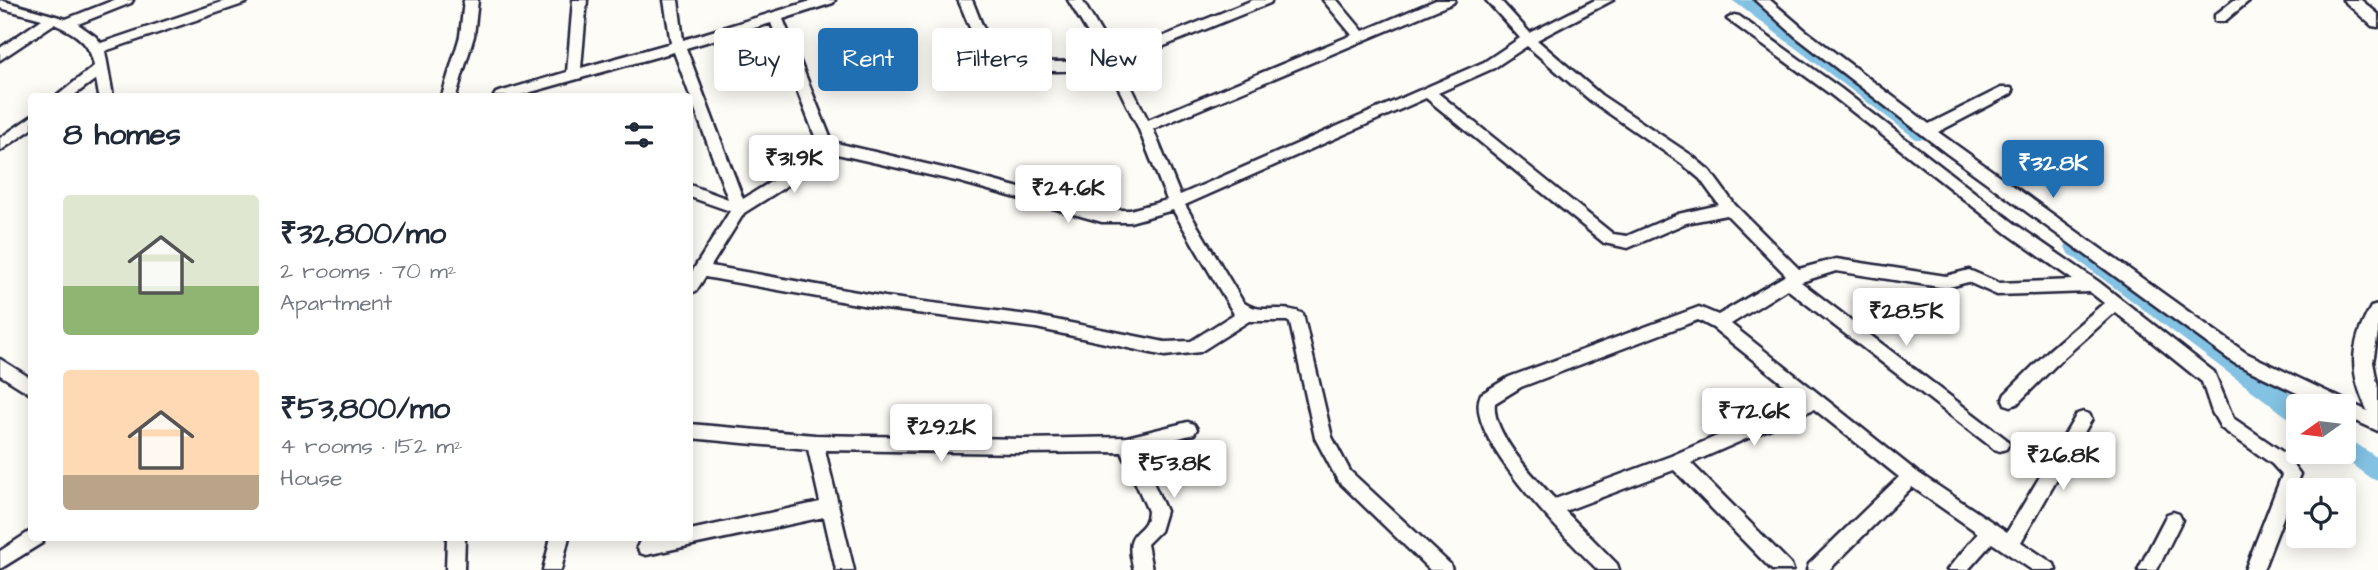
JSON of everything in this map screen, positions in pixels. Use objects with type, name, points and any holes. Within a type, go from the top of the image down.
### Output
[{"type":"street","points":[[66,24],[126,0]]},
{"type":"street","points":[[98,49],[241,0]]},
{"type":"street","points":[[450,93],[467,36],[471,0]]},
{"type":"street","points":[[574,74],[580,0]]},
{"type":"street","points":[[670,0],[678,44],[692,93]]},
{"type":"street","points":[[511,93],[776,18],[828,0]]},
{"type":"street","points":[[965,0],[986,42],[1000,55],[1066,65]]},
{"type":"street","points":[[1075,0],[1092,28]]},
{"type":"street","points":[[1162,40],[1248,3],[1265,0]]},
{"type":"street","points":[[1330,0],[1360,36]]},
{"type":"street","points":[[1493,0],[1528,39],[1596,98],[1686,159],[1705,175],[1730,209],[1793,279],[2000,444]]},
{"type":"street","points":[[826,146],[960,177],[1102,216],[1121,218],[1144,215],[1489,65],[1528,39],[1606,0]]},
{"type":"street","points":[[1762,0],[1800,33],[1928,131],[2239,358],[2315,394]]},
{"type":"street","points":[[2220,18],[2243,0]]},
{"type":"street","points":[[2351,0],[2378,22]]},
{"type":"street","points":[[1145,127],[1438,2]]},
{"type":"street","points":[[0,4],[32,5],[66,24],[98,49],[99,69],[105,93]]},
{"type":"street","points":[[0,55],[53,18]]},
{"type":"street","points":[[776,18],[826,146]]},
{"type":"street","points":[[1734,19],[1835,91],[2013,230],[2093,286],[2208,377],[2214,386],[2221,416],[2229,425],[2279,459],[2291,474],[2253,570]]},
{"type":"street","points":[[68,93],[99,69]]},
{"type":"street","points":[[1127,91],[1145,127],[1176,203],[1237,307],[1245,315],[1262,317],[1285,314],[1297,319],[1324,438],[1344,476],[1443,570]]},
{"type":"street","points":[[1426,91],[1609,239],[1628,243],[1683,218],[1730,209]]},
{"type":"street","points":[[1928,131],[2006,91]]},
{"type":"street","points":[[696,107],[739,209]]},
{"type":"street","points":[[0,146],[28,124]]},
{"type":"street","points":[[693,282],[739,209],[778,185],[826,146]]},
{"type":"street","points":[[693,192],[739,209]]},
{"type":"street","points":[[1719,323],[1793,279],[1818,268],[1836,265],[1946,282],[1969,276],[1997,289],[2093,286]]},
{"type":"street","points":[[700,270],[885,303],[1036,321],[1165,349],[1194,347],[1245,315]]},
{"type":"street","points":[[2011,399],[2115,303]]},
{"type":"street","points":[[1610,570],[1510,457],[1485,413],[1487,399],[1515,382],[1699,313],[1719,323],[1911,477],[2047,570]]},
{"type":"street","points":[[2378,313],[2366,335],[2361,360],[2371,398],[2378,412]]},
{"type":"street","points":[[0,366],[28,385]]},
{"type":"street","points":[[1553,508],[1677,461],[1815,401]]},
{"type":"street","points":[[2356,414],[2378,424]]},
{"type":"street","points":[[2010,544],[2083,419]]},
{"type":"street","points":[[693,431],[815,442],[1023,446],[1127,444],[1188,429]]},
{"type":"street","points":[[815,442],[845,570]]},
{"type":"street","points":[[1127,444],[1157,511],[1158,521],[1154,528],[1138,542],[1143,570]]},
{"type":"street","points":[[1677,461],[1784,570]]},
{"type":"street","points":[[1816,570],[1911,477]]},
{"type":"street","points":[[693,537],[830,508]]},
{"type":"street","points":[[2147,570],[2173,520]]},
{"type":"street","points":[[1956,570],[1991,531]]},
{"type":"street","points":[[0,561],[30,541]]},
{"type":"street","points":[[455,570],[456,541]]},
{"type":"street","points":[[552,570],[559,541]]},
{"type":"street","points":[[646,547],[674,541]]},
{"type":"waterway","points":[[1741,0],[1923,134]]},
{"type":"waterway","points":[[2075,247],[2286,403]]},
{"type":"waterway","points":[[2356,455],[2378,471]]}]
